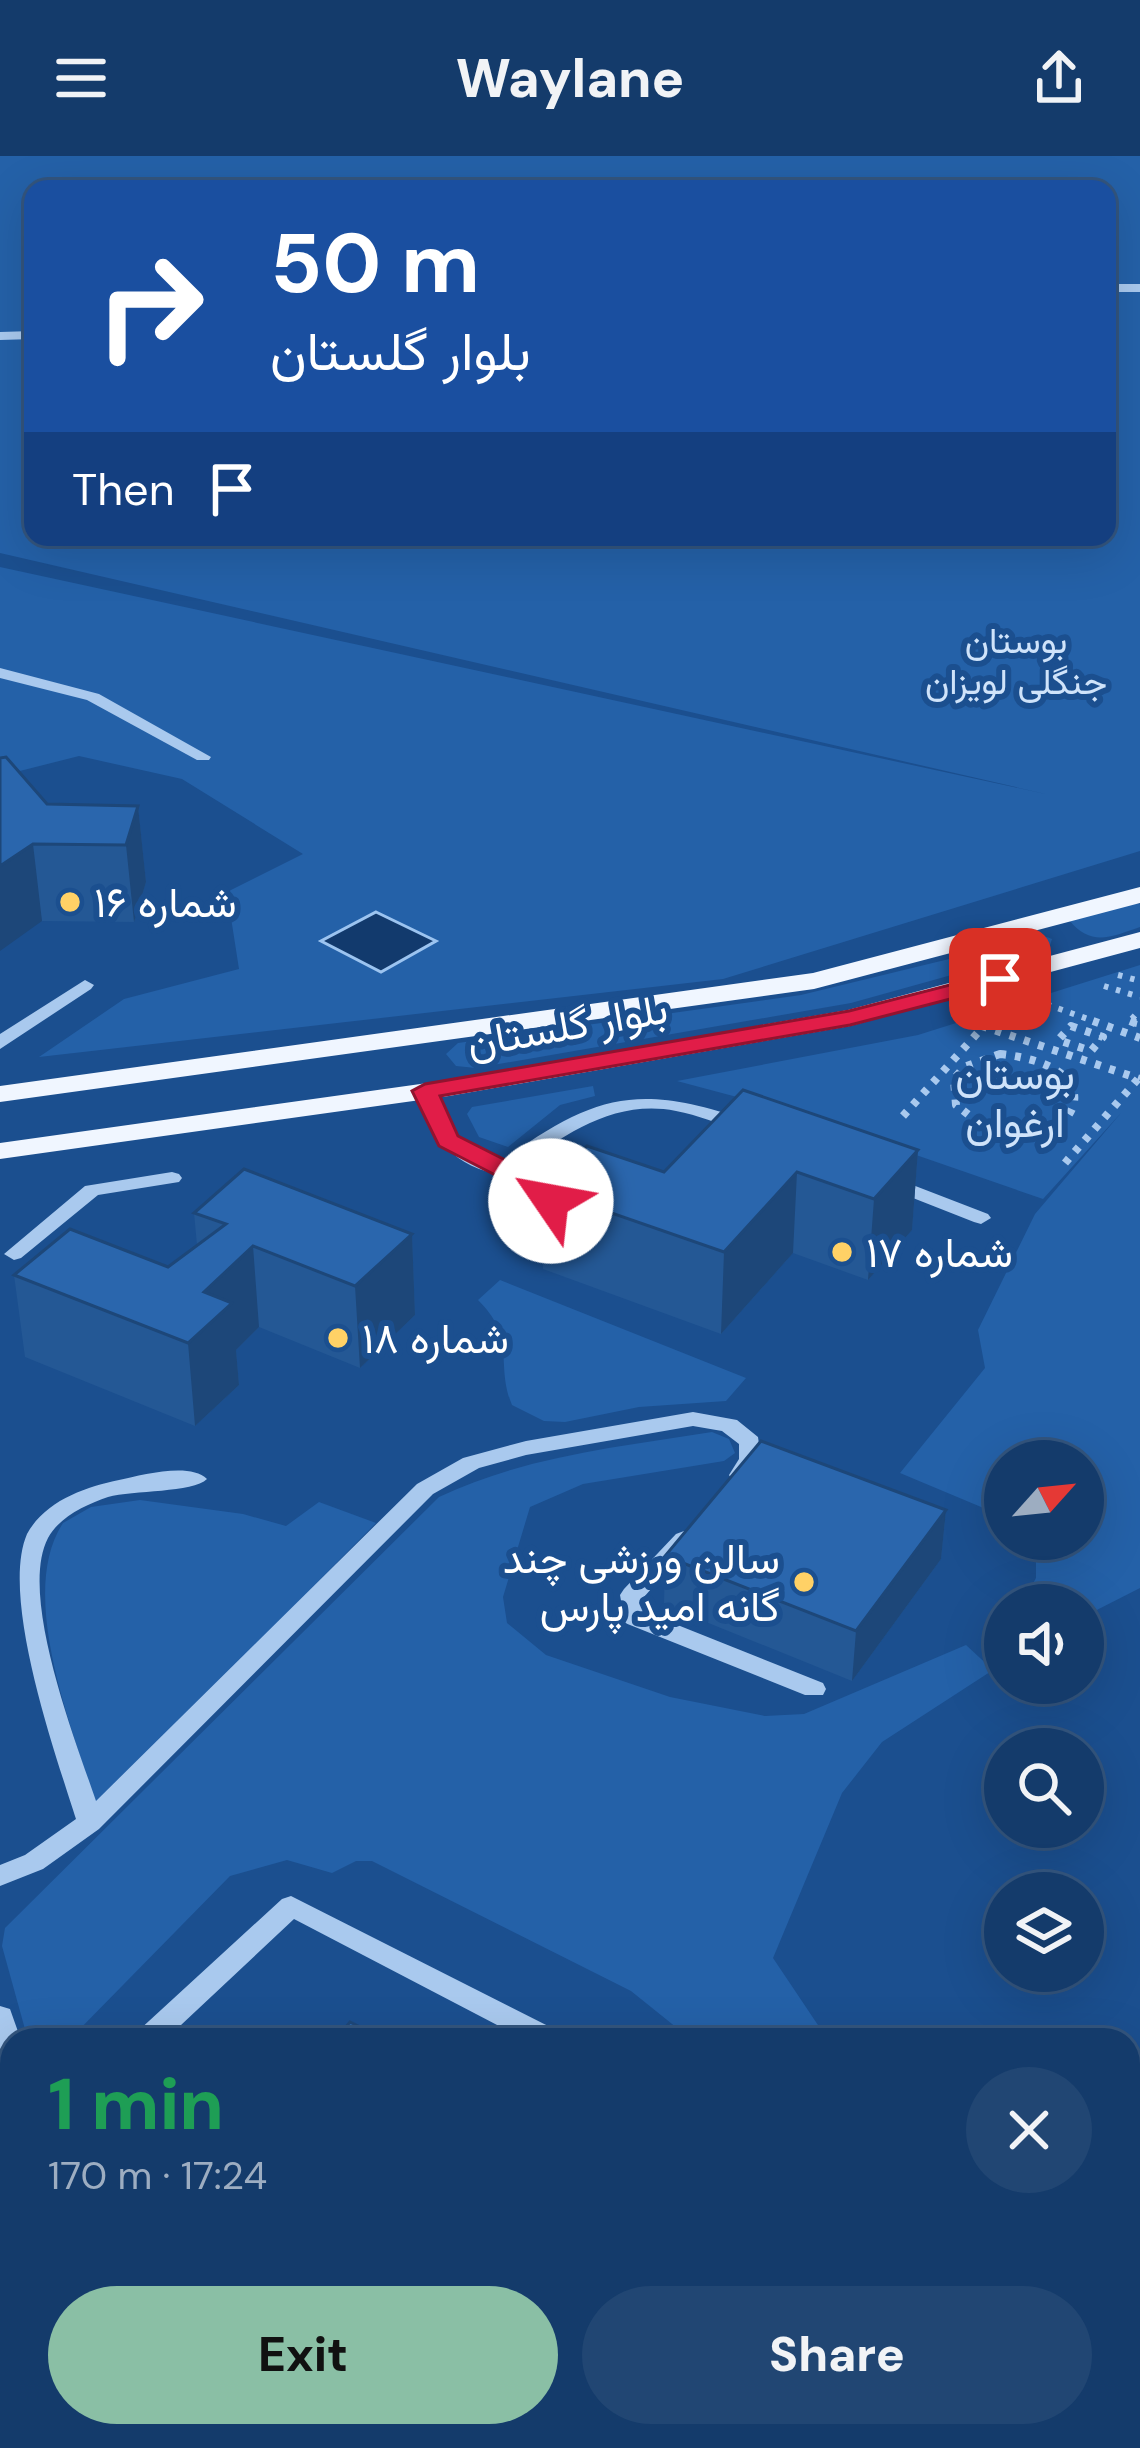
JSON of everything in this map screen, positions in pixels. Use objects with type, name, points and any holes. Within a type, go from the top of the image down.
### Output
[{"type":"main road","name":"بلوار گلستان","points":[[0,1094],[814,981],[1140,895]]},
{"type":"main road","points":[[1048,918],[1092,952]]},
{"type":"main road","name":"بلوار گلستان","points":[[0,1151],[437,1090],[941,997],[1140,940]]},
{"type":"main road","points":[[431,1034],[437,1090]]},
{"type":"street","points":[[0,674],[93,697],[203,758]]},
{"type":"street","points":[[0,1043],[85,985]]},
{"type":"street","points":[[437,1090],[448,1141],[509,1172],[516,1185],[558,1194]]},
{"type":"street","points":[[509,1172],[579,1116],[626,1102],[668,1103],[759,1131]]},
{"type":"street","points":[[870,1174],[981,1218]]},
{"type":"street","points":[[24,1258],[92,1190],[172,1178]]},
{"type":"street","points":[[0,1876],[34,1862],[90,1822],[425,1489],[471,1463],[526,1448],[693,1419],[729,1425],[749,1442],[750,1459],[731,1490]]},
{"type":"street","points":[[90,1822],[36,1645],[28,1598],[36,1538],[57,1515],[93,1496],[127,1484],[196,1478]]},
{"type":"street","points":[[703,1520],[632,1595],[633,1617],[814,1690]]},
{"type":"street","points":[[160,2028],[291,1906],[527,2028]]},
{"type":"path","points":[[1000,979],[1036,1005],[1139,1032]]},
{"type":"path","points":[[1104,986],[1140,997]]},
{"type":"path","points":[[941,997],[982,1028],[1139,1079],[1065,1163]]},
{"type":"path","points":[[1139,1032],[1129,1022],[1140,1010]]},
{"type":"path","points":[[1071,1026],[1103,1037],[1090,1051],[1072,1044],[1058,1040],[1071,1026]]},
{"type":"path","points":[[902,1115],[982,1028]]},
{"type":"path","points":[[1060,1057],[1072,1044]]},
{"type":"path","points":[[945,1069],[959,1072],[1000,1054],[1060,1057],[1085,1073]]},
{"type":"path","points":[[959,1072],[951,1092],[956,1105],[987,1127],[1046,1135],[1079,1126],[1093,1116],[1099,1101]]},
{"type":"path","points":[[1093,1116],[1103,1119]]},
{"type":"green space","name":"بوستان جنگلی لویزان","points":[[0,156],[1140,156],[1140,851],[723,979],[39,1057],[124,999],[239,969],[227,892],[303,854],[182,779],[79,756],[0,776],[0,567],[1050,795],[0,553]]},
{"type":"green space","points":[[1124,903],[1140,904],[1140,927],[1093,937],[1069,920]]},
{"type":"green space","points":[[1044,936],[1052,939],[1049,948],[851,1003],[476,1068],[456,1066],[446,1054],[458,1043],[801,995]]},
{"type":"green space","name":"بوستان ارغوان","points":[[1140,965],[1140,1588],[1104,1606],[1104,1584],[1033,1584],[1036,1560],[1104,1560],[1104,1440],[984,1440],[984,1508],[900,1473],[985,1368],[978,1330],[1035,1214],[1121,1113],[1043,1199],[786,1110],[677,1081],[918,1035]]},
{"type":"green space","points":[[593,1086],[595,1096],[560,1105],[508,1147],[479,1137],[467,1114],[472,1107]]},
{"type":"green space","points":[[500,1280],[746,1378],[726,1401],[544,1421],[512,1405],[501,1339],[478,1300]]},
{"type":"green space","points":[[712,1432],[729,1439],[735,1453],[724,1461],[583,1484],[530,1507],[503,1597],[507,1623],[546,1655],[670,1697],[765,1716],[804,1714],[966,1645],[984,1662],[984,1676],[882,1742],[842,1793],[773,1958],[820,2028],[677,2028],[631,1991],[372,1861],[356,1861],[332,1873],[287,1860],[230,1876],[81,2028],[25,2028],[2,1946],[5,1928],[439,1497],[539,1462]]},
{"type":"green space","points":[[140,1500],[243,1514],[286,1526],[319,1502],[376,1523],[96,1806],[63,1702],[47,1624],[45,1587],[50,1553],[63,1523],[91,1507]]},
{"type":"shaded area","points":[[376,912],[436,941],[381,972],[321,941]]},
{"type":"building","points":[[6,757],[47,804],[138,806],[126,845],[33,844],[0,866],[0,758]]},
{"type":"building","points":[[743,1090],[918,1150],[874,1199],[797,1172],[724,1252],[542,1189],[587,1146],[664,1172]]},
{"type":"building","points":[[244,1169],[412,1234],[355,1286],[253,1246],[204,1292],[232,1303],[188,1343],[14,1275],[70,1229],[168,1267],[226,1224],[194,1213]]},
{"type":"building","points":[[761,1441],[946,1510],[856,1631],[665,1556]]},
{"type":"place","name":"شماره ۱۶","points":[[70,902]]},
{"type":"place","name":"شماره ۱۷","points":[[842,1252]]},
{"type":"place","name":"شماره ۱۸","points":[[338,1338]]},
{"type":"place","name":"سالن ورزشی چند گانه امید پارس","points":[[804,1582]]},
{"type":"route","points":[[551,1201],[516,1185],[516,1175],[448,1141],[425,1091],[850,1018],[1000,979]]}]
